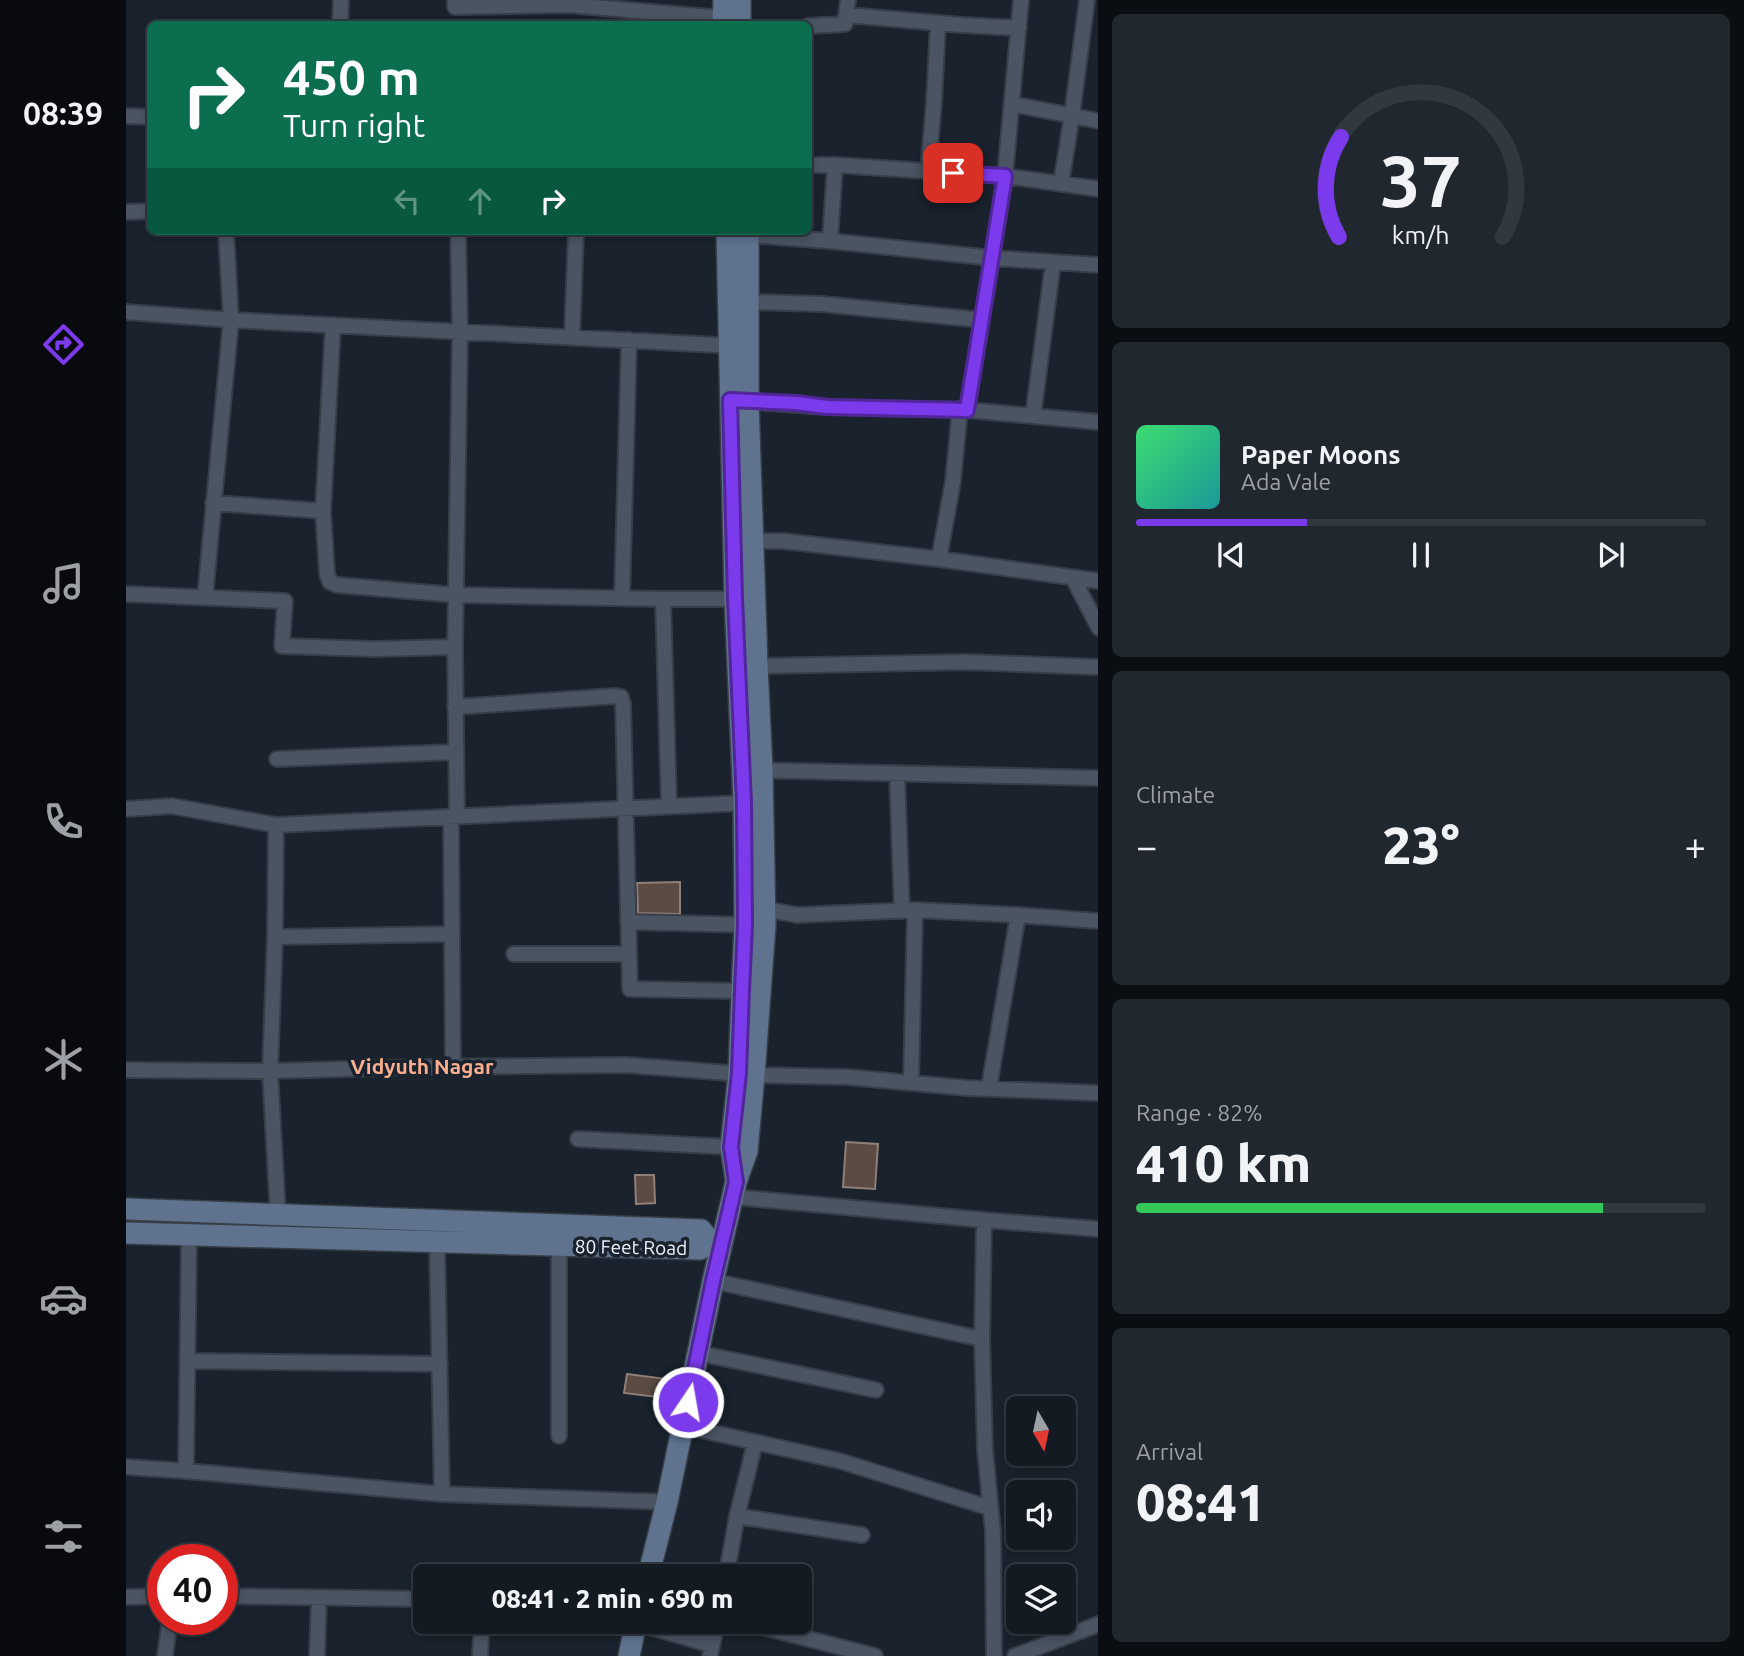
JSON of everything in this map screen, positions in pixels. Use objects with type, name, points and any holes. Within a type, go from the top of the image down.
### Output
[{"type":"street","points":[[340,21],[341,0]]},
{"type":"street","points":[[455,0],[455,7],[569,5],[728,17],[740,0]]},
{"type":"street","points":[[939,559],[1005,176],[1021,0]]},
{"type":"street","points":[[1061,184],[1087,0]]},
{"type":"street","points":[[812,26],[845,24],[847,7],[938,23],[1019,28]]},
{"type":"street","points":[[928,171],[938,23]]},
{"type":"street","points":[[1012,104],[1098,121]]},
{"type":"street","points":[[126,116],[147,117]]},
{"type":"street","points":[[812,165],[1005,176],[1098,189]]},
{"type":"street","points":[[830,241],[835,166]]},
{"type":"street","points":[[126,212],[147,211]]},
{"type":"street","points":[[205,597],[231,320],[226,235]]},
{"type":"street","points":[[453,1067],[451,934],[456,752],[460,331],[458,235]]},
{"type":"street","points":[[572,337],[576,235]]},
{"type":"street","points":[[739,346],[749,302],[741,235]]},
{"type":"street","points":[[735,1190],[731,1147],[747,1074],[758,920],[739,401],[741,235]]},
{"type":"street","points":[[771,235],[992,258],[1098,265]]},
{"type":"street","points":[[1033,416],[1053,262]]},
{"type":"street","points":[[749,302],[822,304],[982,320]]},
{"type":"street","points":[[126,312],[231,320],[739,346]]},
{"type":"street","points":[[333,325],[323,511],[327,574],[330,582],[337,585],[456,595],[745,599]]},
{"type":"street","points":[[622,598],[629,340]]},
{"type":"street","points":[[739,401],[827,407],[964,410],[1098,422]]},
{"type":"street","points":[[651,1564],[667,1502],[713,1281],[717,1243],[747,1151],[747,1074],[742,991],[758,920],[744,803],[752,770],[757,666],[745,599],[752,541],[739,401]]},
{"type":"street","points":[[213,503],[323,511]]},
{"type":"street","points":[[752,541],[783,541],[939,559],[1098,581]]},
{"type":"street","points":[[1073,578],[1098,628]]},
{"type":"street","points":[[126,594],[285,601],[282,646],[455,648]]},
{"type":"street","points":[[663,599],[668,806]]},
{"type":"street","points":[[757,666],[966,662],[1098,667]]},
{"type":"street","points":[[455,707],[616,696],[621,698],[630,987],[632,990],[742,991]]},
{"type":"street","points":[[277,759],[456,752]]},
{"type":"street","points":[[752,770],[1098,778]]},
{"type":"street","points":[[897,774],[908,911],[911,1083]]},
{"type":"street","points":[[126,809],[172,806],[276,825],[744,803]]},
{"type":"street","points":[[276,825],[270,1071],[278,1215]]},
{"type":"street","points":[[628,922],[758,920],[797,915],[908,911],[1098,921]]},
{"type":"street","points":[[989,1088],[1018,915]]},
{"type":"street","points":[[275,937],[451,934]]},
{"type":"street","points":[[514,954],[629,954]]},
{"type":"street","points":[[126,1070],[270,1071],[626,1065],[1098,1093]]},
{"type":"street","points":[[578,1139],[731,1147]]},
{"type":"street","points":[[735,1190],[984,1220],[1098,1229]]},
{"type":"street","name":"80 Feet Road","points":[[126,1209],[701,1230],[717,1243]]},
{"type":"street","points":[[984,1220],[982,1339],[985,1450],[993,1532],[995,1656]]},
{"type":"street","name":"80 Feet Road","points":[[126,1234],[699,1249],[717,1243]]},
{"type":"street","points":[[186,1471],[189,1236]]},
{"type":"street","points":[[437,1242],[442,1493]]},
{"type":"street","points":[[559,1246],[559,1436]]},
{"type":"street","points":[[713,1281],[982,1339]]},
{"type":"street","points":[[698,1353],[876,1390]]},
{"type":"street","points":[[188,1361],[440,1364]]},
{"type":"street","points":[[683,1426],[840,1461],[990,1508]]},
{"type":"street","points":[[728,1564],[755,1443]]},
{"type":"street","points":[[126,1467],[442,1493],[667,1502]]},
{"type":"street","points":[[737,1516],[862,1535]]},
{"type":"street","points":[[126,1597],[147,1596]]},
{"type":"street","points":[[238,1596],[413,1599]]},
{"type":"street","points":[[317,1656],[319,1598]]},
{"type":"street","points":[[1015,1656],[1098,1624]]},
{"type":"street","points":[[480,1656],[481,1634]]},
{"type":"street","points":[[629,1656],[634,1634]]},
{"type":"street","points":[[667,1634],[711,1650]]},
{"type":"street","points":[[790,1634],[875,1656]]},
{"type":"street","points":[[165,1656],[168,1635]]},
{"type":"building","points":[[680,882],[680,914],[638,913],[637,883]]},
{"type":"building","points":[[846,1142],[878,1144],[875,1189],[843,1187]]},
{"type":"building","points":[[635,1175],[654,1175],[655,1203],[636,1204]]},
{"type":"building","points":[[627,1374],[667,1379],[665,1398],[624,1393]]},
{"type":"district","name":"Vidyuth Nagar","points":[[422,1067]]},
{"type":"route","points":[[688,1402],[736,1182],[731,1147],[739,1073],[745,925],[744,803],[730,400],[827,407],[967,410],[1005,176],[953,173]]}]
